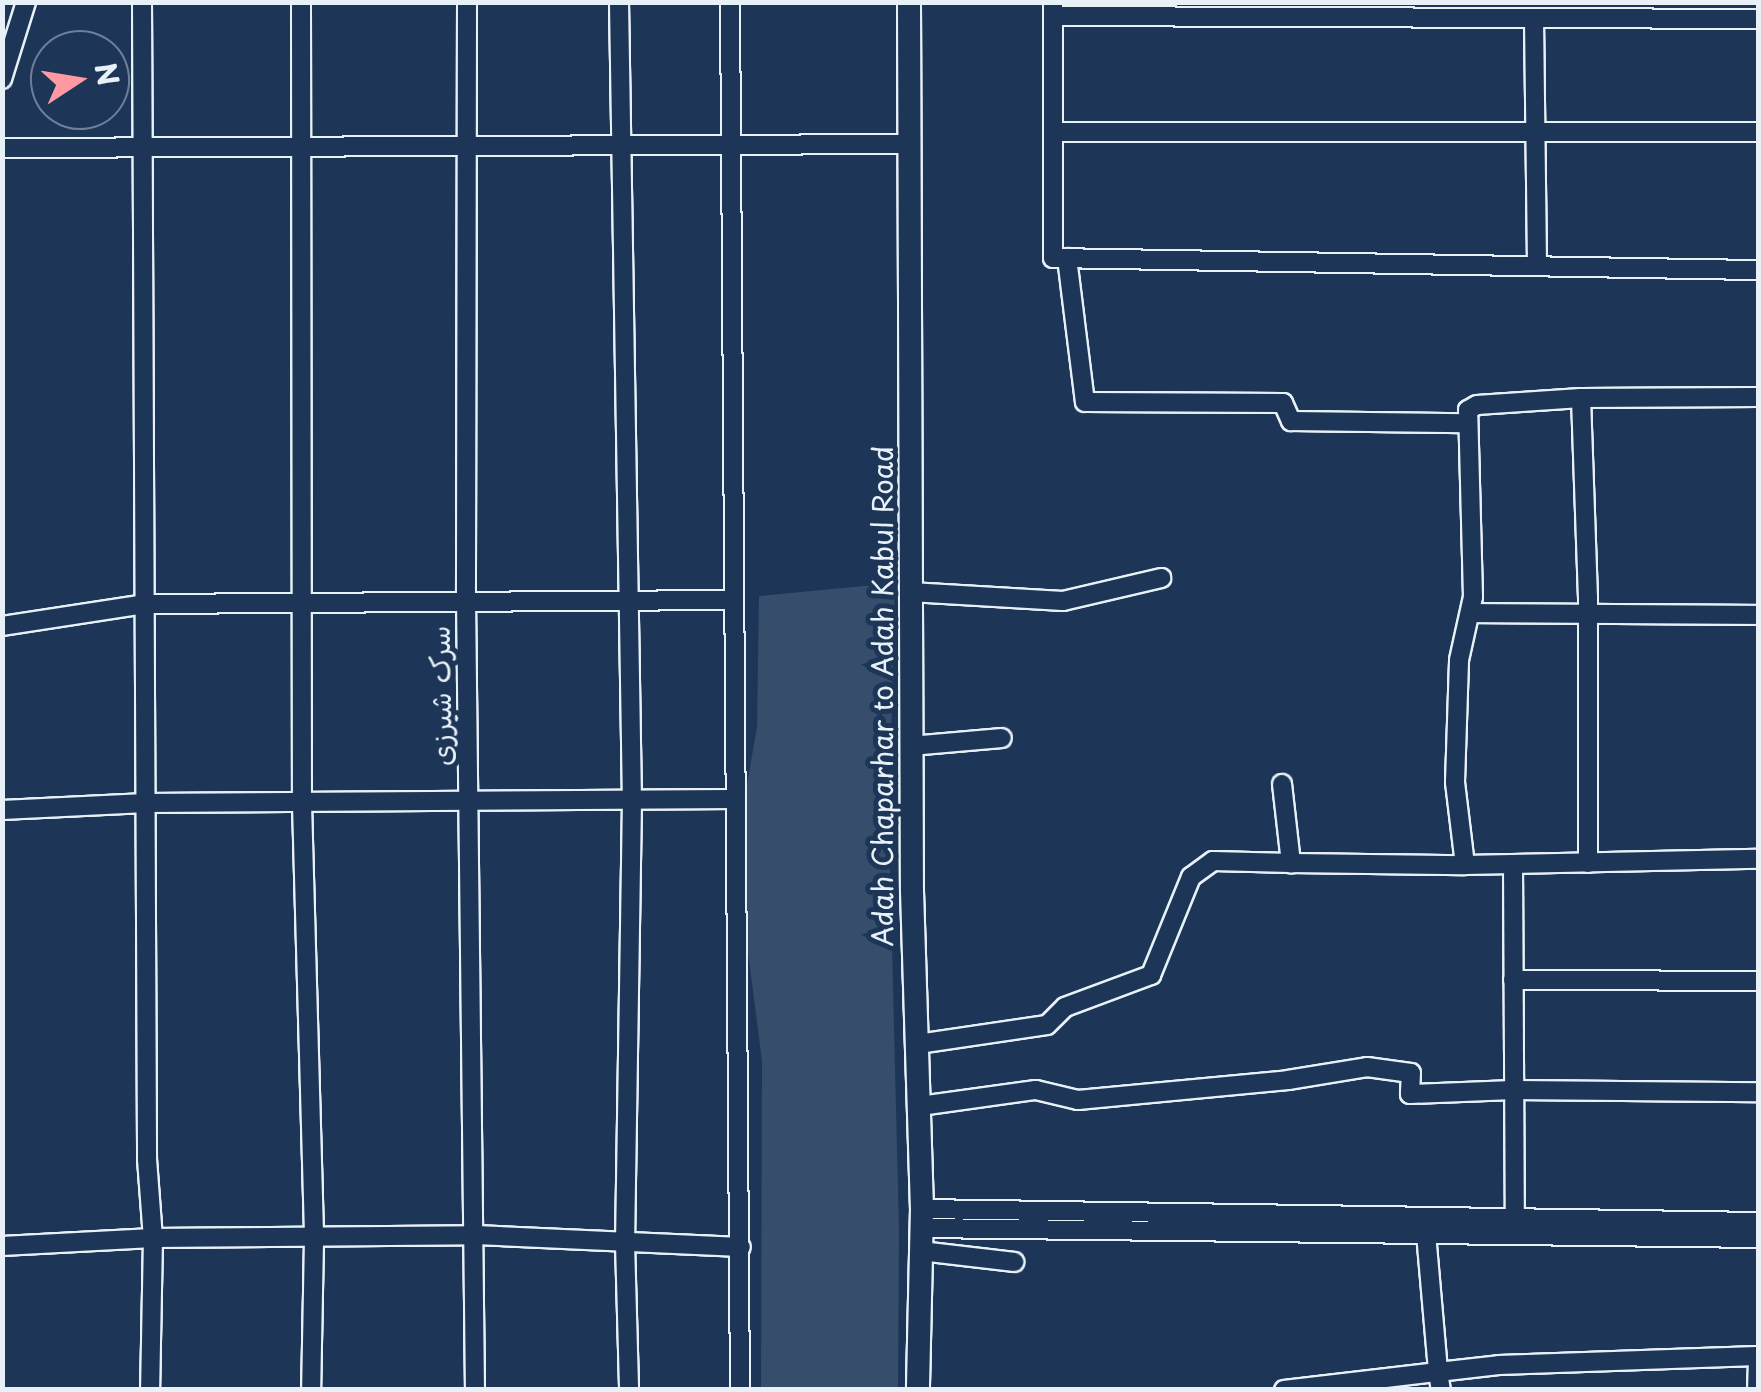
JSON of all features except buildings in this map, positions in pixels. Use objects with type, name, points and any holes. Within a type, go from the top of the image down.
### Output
[{"type":"main road","name":"Adah Chaparhar to Adah Kabul Road","points":[[909,2],[911,746],[921,1229],[918,1390]]},
{"type":"street","points":[[2,79],[26,2]]},
{"type":"street","points":[[142,2],[147,1159],[153,1238],[150,1390]]},
{"type":"street","points":[[301,2],[300,602],[314,1240],[311,1390]]},
{"type":"street","name":"سرک شیرزی","points":[[466,2],[466,598],[475,1390]]},
{"type":"street","points":[[619,2],[632,800],[625,1243],[628,1390]]},
{"type":"street","points":[[730,2],[731,600],[740,1390]]},
{"type":"street","points":[[1758,19],[1053,9],[1054,258],[1758,270]]},
{"type":"street","points":[[1534,18],[1537,264]]},
{"type":"street","points":[[1053,132],[1758,132]]},
{"type":"street","points":[[2,148],[301,153],[910,149]]},
{"type":"street","points":[[2,157],[143,152]]},
{"type":"street","points":[[1067,258],[1086,402],[1283,404],[1292,421],[1466,423]]},
{"type":"street","points":[[1581,398],[1588,617],[1588,863]]},
{"type":"street","points":[[1465,866],[1455,782],[1459,660],[1471,613],[1466,423],[1472,406],[1581,398],[1758,398]]},
{"type":"street","points":[[910,592],[1063,601],[1161,578]]},
{"type":"street","points":[[2,626],[145,604],[466,598],[731,600]]},
{"type":"street","points":[[1471,613],[1588,617],[1758,615]]},
{"type":"street","points":[[911,746],[1002,738]]},
{"type":"street","points":[[1282,784],[1291,862]]},
{"type":"street","points":[[2,810],[146,803],[734,799]]},
{"type":"street","points":[[918,1044],[1046,1025],[1064,1006],[1152,974],[1191,877],[1213,861],[1465,866],[1758,860]]},
{"type":"street","points":[[1513,865],[1515,1219]]},
{"type":"street","points":[[1513,980],[1758,980]]},
{"type":"street","points":[[920,1106],[1036,1090],[1078,1100],[1288,1080],[1367,1066],[1412,1073],[1410,1094],[1513,1090],[1758,1092]]},
{"type":"street","points":[[1425,1226],[1515,1219],[1758,1222]]},
{"type":"street","points":[[1425,1226],[1440,1381]]},
{"type":"street","points":[[921,1229],[1425,1226],[1758,1238]]},
{"type":"street","points":[[921,1229],[1014,1262]]},
{"type":"street","points":[[2,1246],[153,1238],[314,1240],[476,1235],[741,1248]]},
{"type":"street","points":[[1284,1390],[1440,1381],[1498,1364],[1758,1356],[1757,1390]]},
{"type":"shaded area","points":[[895,583],[889,823],[899,1230],[898,1389],[761,1389],[762,1061],[745,929],[743,808],[757,727],[759,596]]}]
